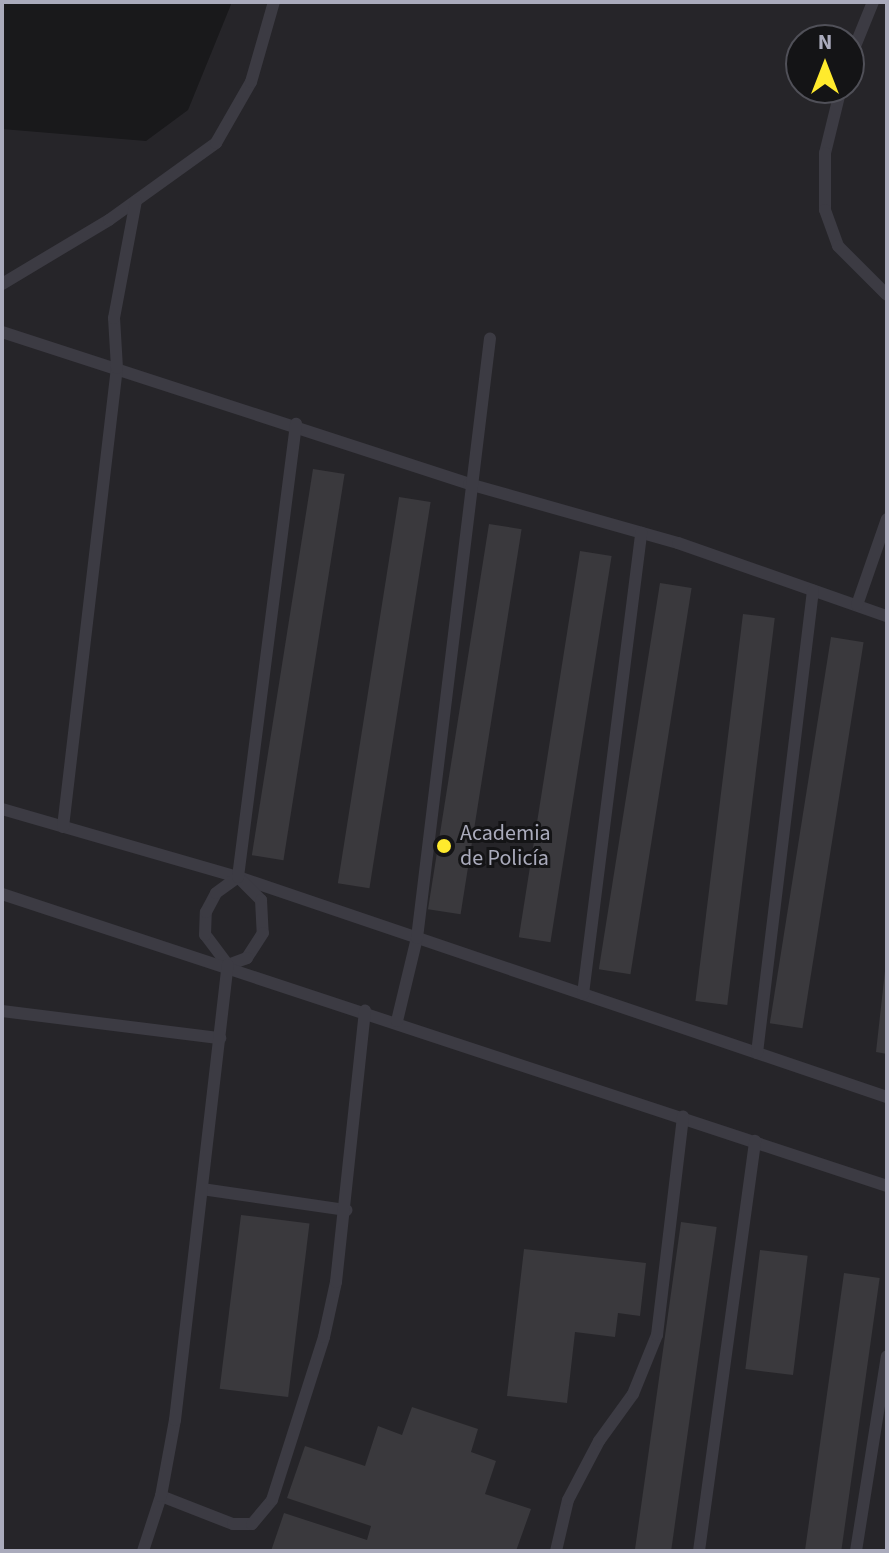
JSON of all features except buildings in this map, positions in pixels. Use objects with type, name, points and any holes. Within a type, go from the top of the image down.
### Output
[{"type":"lane","points":[[2,284],[136,201],[216,143],[251,82],[274,2]]},
{"type":"lane","points":[[864,24],[873,2]]},
{"type":"lane","points":[[837,104],[825,153],[825,210],[838,246],[887,295]]},
{"type":"lane","points":[[63,827],[117,368],[114,318],[136,201]]},
{"type":"lane","points":[[2,332],[296,424],[469,484],[641,533],[887,616]]},
{"type":"lane","points":[[397,1021],[417,938],[469,484],[490,338]]},
{"type":"lane","points":[[143,1551],[161,1496],[228,965],[205,935],[206,912],[216,893],[238,877],[296,424]]},
{"type":"lane","points":[[857,605],[887,519]]},
{"type":"lane","points":[[583,994],[641,533]]},
{"type":"lane","points":[[757,1053],[813,590]]},
{"type":"lane","points":[[2,809],[238,877],[887,1097]]},
{"type":"lane","points":[[228,965],[247,958],[263,933],[261,900],[238,877]]},
{"type":"lane","points":[[2,894],[228,965],[887,1186]]},
{"type":"lane","points":[[2,1011],[220,1038]]},
{"type":"lane","points":[[161,1496],[233,1524],[252,1524],[272,1500],[324,1337],[346,1210],[365,1011]]},
{"type":"lane","points":[[556,1551],[568,1500],[599,1441],[633,1394],[657,1335],[683,1117]]},
{"type":"lane","points":[[699,1551],[755,1141]]},
{"type":"lane","points":[[202,1189],[346,1210]]},
{"type":"lane","points":[[856,1551],[887,1356]]},
{"type":"lane","points":[[877,1418],[887,1403]]},
{"type":"shaded area","name":"Academia de Policía","points":[[232,2],[887,2],[887,1551],[2,1551],[2,129],[146,141],[188,110]]},
{"type":"place","name":"Academia de Policía","points":[[444,846]]}]
